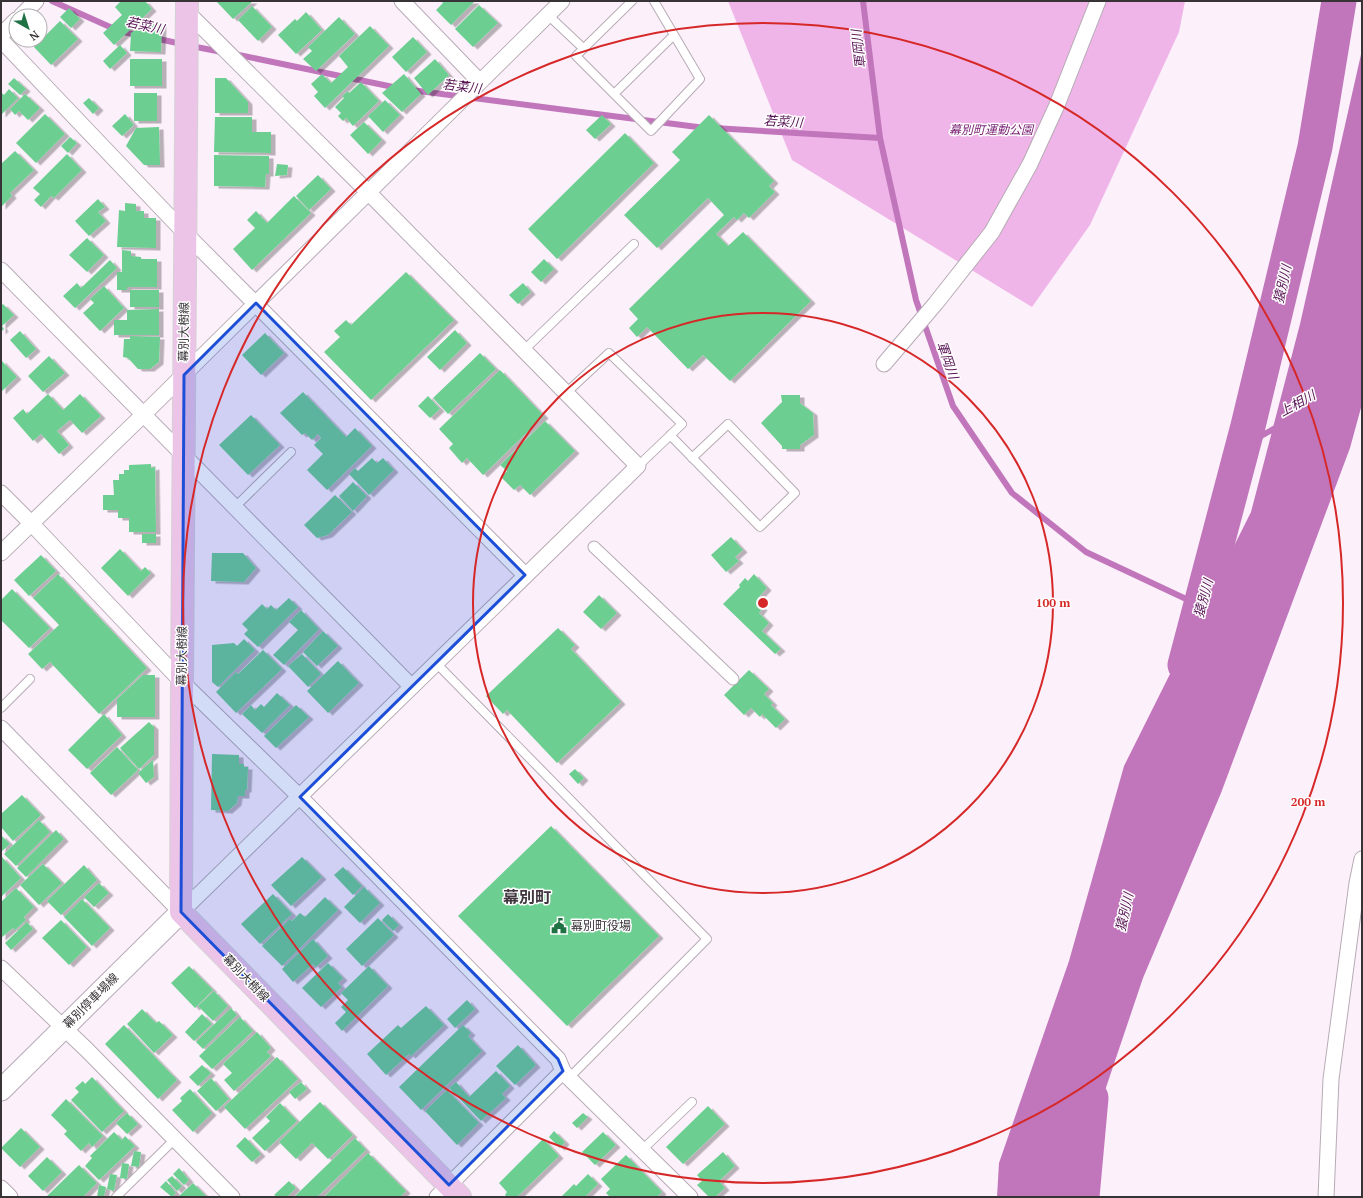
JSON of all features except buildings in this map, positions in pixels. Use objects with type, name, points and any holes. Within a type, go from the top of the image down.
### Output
[{"type":"main road","name":"幕別大樹線","points":[[183,5],[185,233],[181,912],[449,1193]]},
{"type":"main road","name":"幕別停車場線","points":[[1,1090],[181,912]]},
{"type":"street","points":[[402,1],[480,82]]},
{"type":"street","points":[[1,553],[184,375],[562,1]]},
{"type":"street","points":[[884,364],[936,303],[992,232],[1033,157],[1057,105],[1098,1]]},
{"type":"street","points":[[1,728],[181,912],[638,466],[183,5]]},
{"type":"street","points":[[1,40],[185,233],[525,575]]},
{"type":"street","points":[[1,270],[412,687]]},
{"type":"street","points":[[1,493],[182,682],[300,797],[558,1059],[566,1075],[690,1197]]},
{"type":"street","points":[[594,547],[733,679]]},
{"type":"street","points":[[1326,1197],[1331,1079],[1357,883],[1362,859]]},
{"type":"street","points":[[1,968],[86,1049],[232,1197]]},
{"type":"street","points":[[449,1193],[566,1075]]},
{"type":"street","points":[[1,1188],[10,1197]]},
{"type":"lane","points":[[632,1],[576,56],[651,131],[700,79],[654,1]]},
{"type":"lane","points":[[548,16],[583,48]]},
{"type":"lane","points":[[614,94],[674,35]]},
{"type":"lane","points":[[524,350],[634,244]]},
{"type":"lane","points":[[566,393],[609,353],[682,424],[638,466]]},
{"type":"lane","points":[[670,435],[692,458],[760,528],[796,493],[728,424],[692,458]]},
{"type":"lane","points":[[235,507],[291,452]]},
{"type":"lane","points":[[436,663],[707,939],[566,1075]]},
{"type":"lane","points":[[1,708],[30,680]]},
{"type":"lane","points":[[642,1150],[692,1102]]},
{"type":"lane","points":[[116,1197],[175,1139]]},
{"type":"highlighted area","points":[[256,303],[525,575],[300,797],[558,1059],[563,1071],[449,1185],[181,912],[184,375]]},
{"type":"green space","name":"幕別町運動公園","points":[[728,1],[1185,1],[1179,32],[1090,225],[1032,307],[792,160]]},
{"type":"water","points":[[1362,50],[1362,404],[1350,448],[1221,793],[1143,978],[1069,1197],[997,1197],[999,1163],[1069,961],[1124,766],[1251,512],[1300,324]]},
{"type":"waterway","name":"若菜川","points":[[52,1],[119,31],[137,35]]},
{"type":"waterway","name":"軍岡川","points":[[863,1],[880,138],[916,300],[953,406],[1012,493],[1086,552],[1201,606]]},
{"type":"waterway","name":"猿別川","points":[[1185,665],[1248,426],[1315,147],[1339,1]]},
{"type":"waterway","name":"若菜川","points":[[154,38],[182,44]]},
{"type":"waterway","name":"若菜川","points":[[191,46],[222,52]]},
{"type":"waterway","name":"若菜川","points":[[234,54],[398,88]]},
{"type":"waterway","name":"若菜川","points":[[411,90],[705,128]]},
{"type":"waterway","name":"若菜川","points":[[714,128],[880,138]]},
{"type":"waterway","name":"上相川","points":[[1243,446],[1279,426]]},
{"type":"waterway","name":"猿別川","points":[[1082,1197],[1091,1098]]},
{"type":"place","name":"幕別町役場","points":[[559,926]]},
{"type":"district","name":"幕別町","points":[[527,897]]}]
